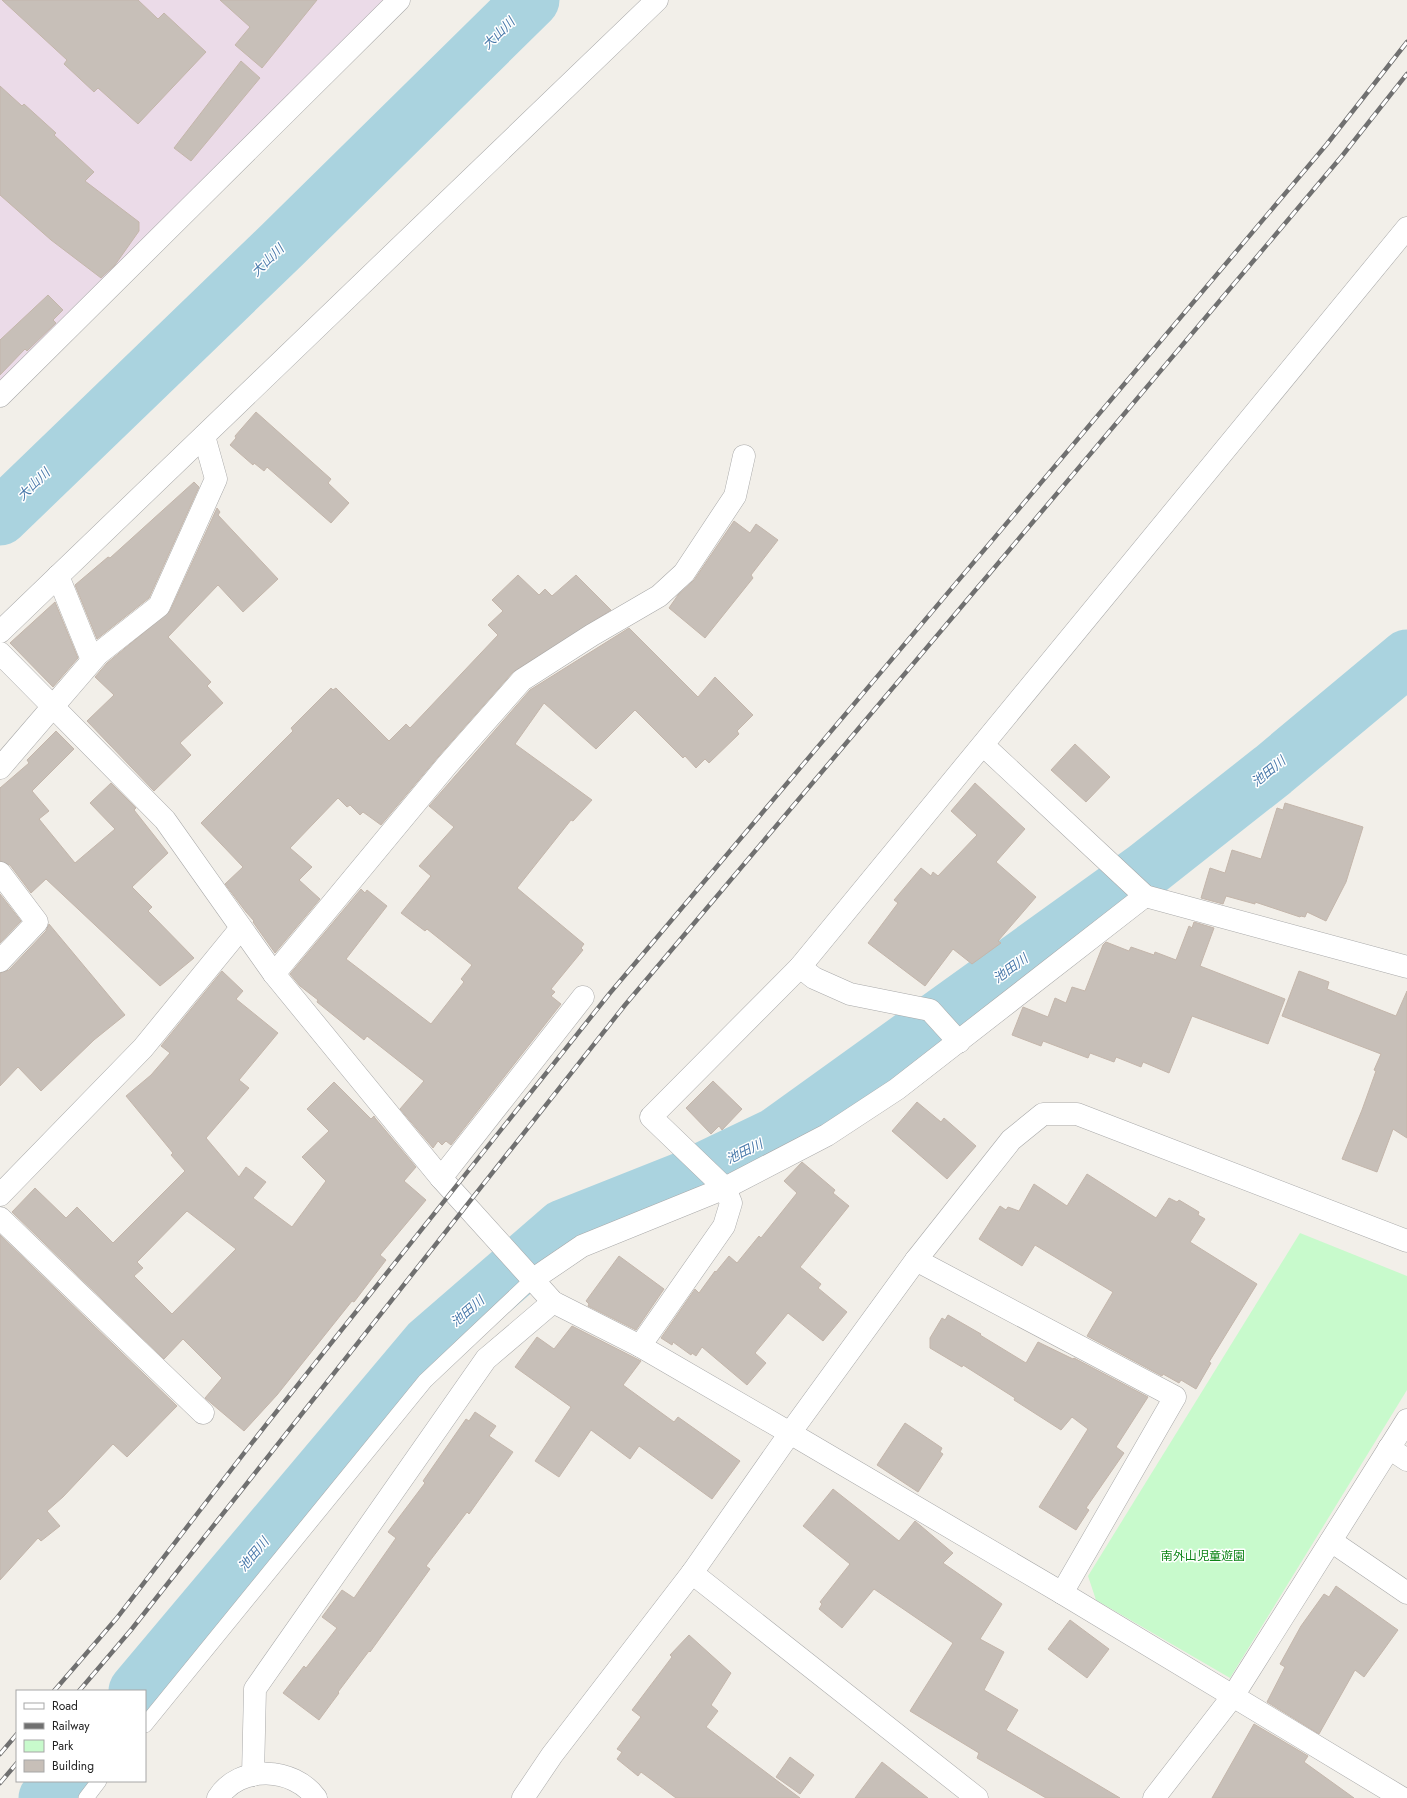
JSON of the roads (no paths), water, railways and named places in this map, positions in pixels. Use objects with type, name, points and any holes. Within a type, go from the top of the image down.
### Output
[{"type":"street","points":[[0,396],[400,0]]},
{"type":"street","points":[[0,632],[657,0]]},
{"type":"street","points":[[640,1346],[724,1226],[731,1203],[725,1188],[651,1117],[800,967],[1407,228]]},
{"type":"street","points":[[0,768],[51,706],[92,660],[159,606],[216,480],[204,436]]},
{"type":"street","points":[[274,974],[447,765],[522,680],[592,634],[659,596],[684,574],[735,496],[744,456]]},
{"type":"street","points":[[58,576],[92,660]]},
{"type":"street","points":[[0,653],[165,820],[274,974],[441,1178],[553,1302],[640,1346],[790,1433],[1062,1593],[1402,1798]]},
{"type":"street","points":[[983,746],[1145,896],[1407,966]]},
{"type":"street","points":[[0,873],[37,922],[0,961]]},
{"type":"street","points":[[531,1279],[582,1246],[725,1188],[827,1134],[897,1089],[1145,896]]},
{"type":"street","points":[[0,1195],[143,1048],[242,928]]},
{"type":"street","points":[[800,967],[814,978],[850,994],[930,1010],[959,1042]]},
{"type":"street","points":[[441,1178],[583,997]]},
{"type":"street","points":[[523,1798],[552,1755],[692,1573],[790,1433],[916,1260],[1011,1140],[1043,1114],[1077,1114],[1407,1241]]},
{"type":"street","points":[[0,1218],[203,1413]]},
{"type":"street","points":[[916,1260],[1175,1397],[1062,1593]]},
{"type":"street","points":[[253,1775],[255,1689],[486,1359],[553,1302]]},
{"type":"street","points":[[1154,1798],[1233,1696],[1407,1420]]},
{"type":"street","points":[[1389,1448],[1407,1460]]},
{"type":"street","points":[[1331,1541],[1407,1593]]},
{"type":"street","points":[[692,1573],[977,1798]]},
{"type":"street","points":[[218,1798],[234,1782],[253,1775],[274,1773],[294,1779],[311,1791],[316,1798]]},
{"type":"lane","points":[[146,1724],[425,1381],[531,1279]]},
{"type":"lane","points":[[86,1798],[99,1782]]},
{"type":"waterway","name":"大山川","points":[[0,517],[282,245],[531,0]]},
{"type":"waterway","name":"池田川","points":[[138,1690],[429,1344],[563,1228],[684,1180],[776,1136],[1146,870],[1273,770],[1407,658]]},
{"type":"waterway","name":"池田川","points":[[47,1798],[60,1782]]},
{"type":"railway","points":[[55,1690],[116,1619],[265,1426],[610,993],[1327,144],[1407,42]]},
{"type":"railway","points":[[80,1690],[131,1630],[625,1005],[1342,156],[1407,74]]},
{"type":"railway","points":[[0,1754],[16,1735]]},
{"type":"railway","points":[[0,1783],[16,1764]]},
{"type":"park label","name":"南外山児童遊園","points":[[1203,1556]]}]
